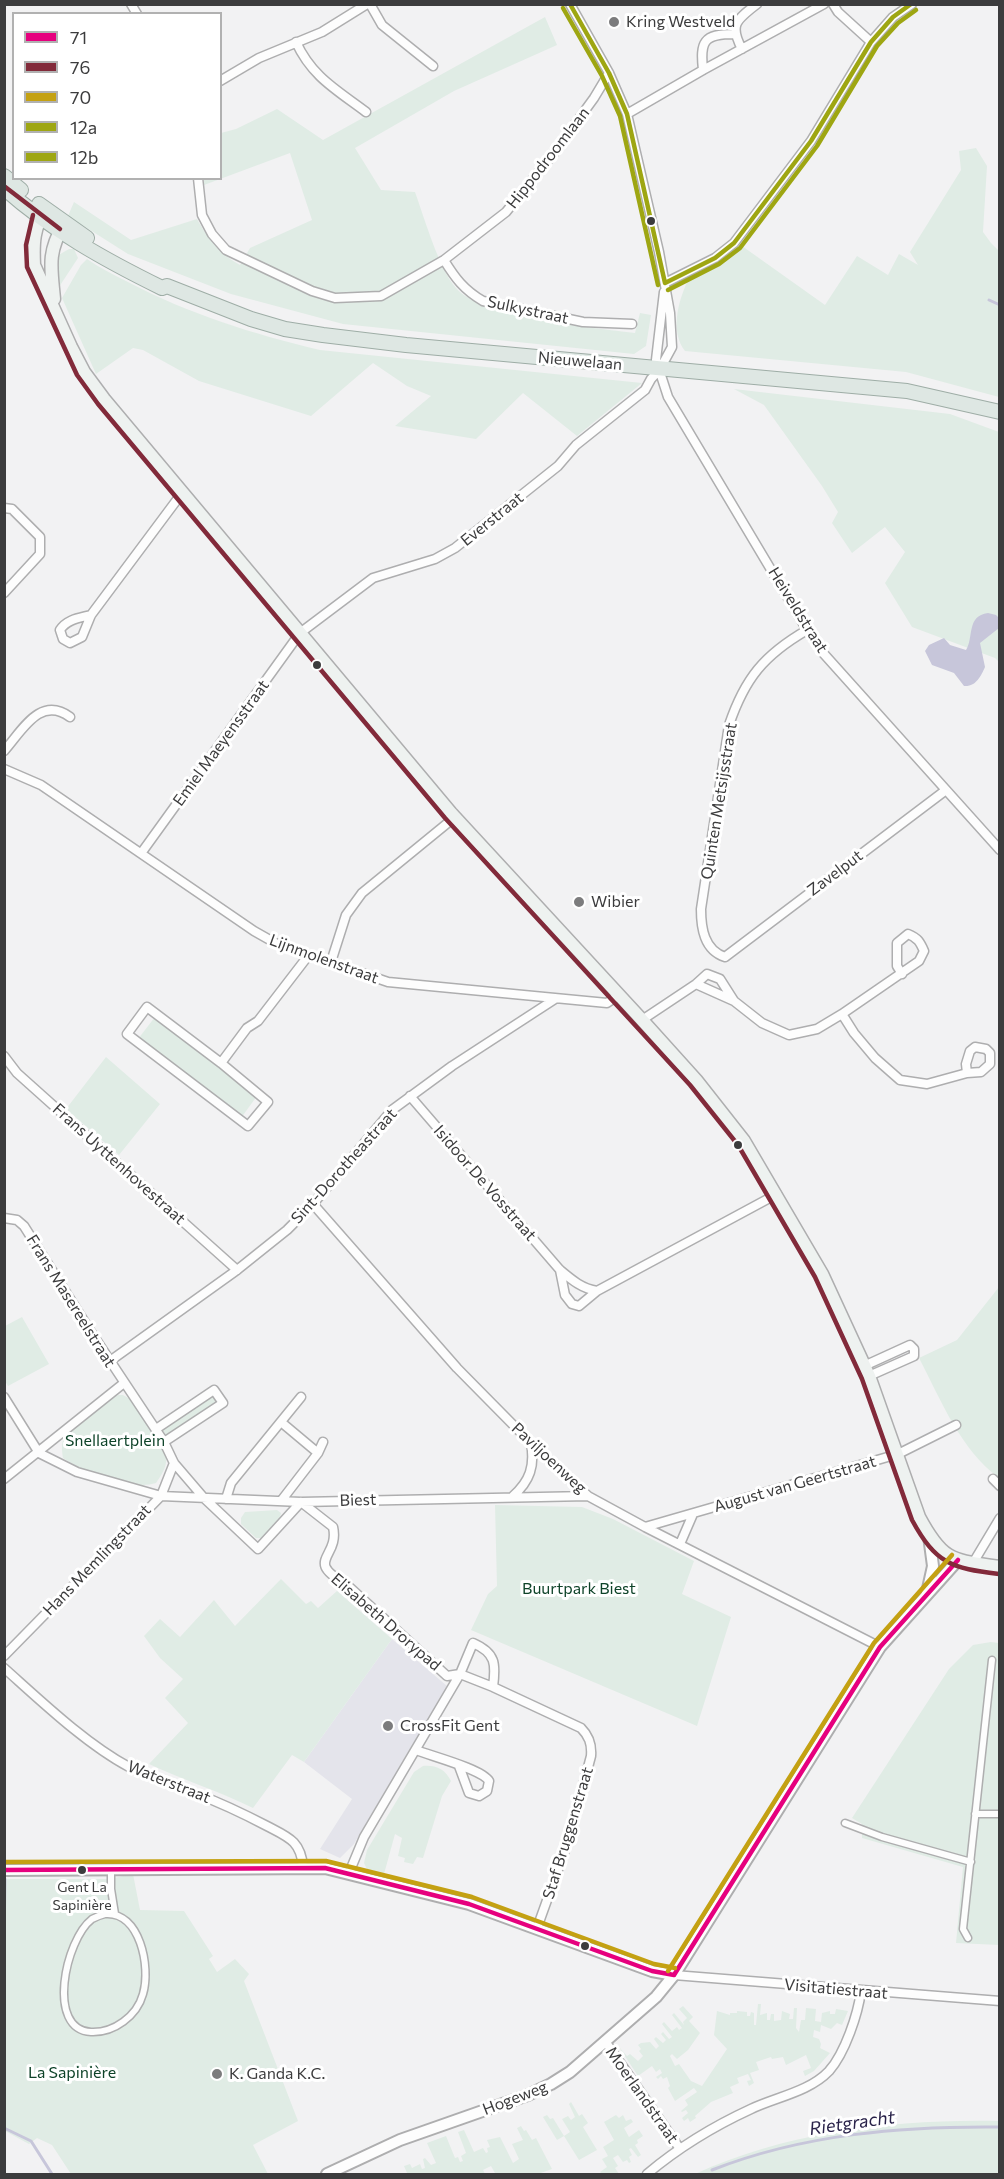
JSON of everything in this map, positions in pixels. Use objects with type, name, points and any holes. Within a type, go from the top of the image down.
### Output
[{"type":"main road","points":[[4,176],[43,213]]},
{"type":"main road","points":[[4,188],[43,213]]},
{"type":"main road","points":[[43,213],[33,246],[34,265],[84,372],[182,493],[454,818],[696,1080],[744,1141],[822,1274],[866,1371],[919,1517],[929,1536],[946,1555],[958,1560],[999,1567]]},
{"type":"main road","name":"Nieuwelaan","points":[[43,213],[62,227],[165,280],[167,286],[251,319],[295,331],[417,346],[907,391],[999,412]]},
{"type":"main road","points":[[55,308],[50,258],[62,227]]},
{"type":"street","points":[[222,80],[259,58],[322,32],[369,4],[382,25],[433,66]]},
{"type":"street","name":"Heiveldstraat","points":[[570,4],[609,74],[627,114],[670,314],[672,347],[660,369]]},
{"type":"street","points":[[742,49],[734,34],[736,24],[757,4]]},
{"type":"street","points":[[627,114],[824,4]]},
{"type":"street","points":[[833,4],[838,12],[871,42]]},
{"type":"street","points":[[665,283],[715,258],[734,243],[811,141],[871,42],[893,16],[912,4]]},
{"type":"street","points":[[703,70],[702,45],[718,35],[734,34]]},
{"type":"street","points":[[296,42],[315,73],[366,112]]},
{"type":"street","name":"Hippodroomlaan","points":[[198,180],[202,215],[212,234],[226,250],[312,291],[335,298],[381,296],[444,260],[506,212],[554,153],[609,74]]},
{"type":"street","name":"Sulkystraat","points":[[444,260],[458,283],[483,301],[583,322],[632,324]]},
{"type":"street","name":"Heiveldstraat","points":[[665,283],[656,360],[668,397],[676,412],[807,630],[824,654],[999,850]]},
{"type":"street","name":"Everstraat","points":[[300,633],[373,578],[435,559],[455,548],[558,466],[576,446],[645,390],[660,369]]},
{"type":"street","points":[[91,615],[182,493]]},
{"type":"street","points":[[4,508],[12,509],[40,537],[40,554],[4,593]]},
{"type":"street","name":"Quinten Metsijsstraat","points":[[725,957],[716,952],[705,939],[701,909],[729,725],[738,697],[749,679],[770,655],[807,630]]},
{"type":"street","name":"Emiel Maeyensstraat","points":[[142,852],[300,633]]},
{"type":"street","points":[[4,751],[41,711],[61,710],[70,717]]},
{"type":"street","name":"Lijnmolenstraat","points":[[4,769],[40,785],[142,852],[254,931],[277,944],[308,956],[388,982],[607,1003],[619,995]]},
{"type":"street","name":"Zavelput","points":[[725,957],[946,790]]},
{"type":"street","points":[[331,962],[346,915],[362,893],[454,818]]},
{"type":"street","points":[[221,1063],[247,1028],[258,1021],[308,956]]},
{"type":"street","points":[[642,1020],[696,984],[707,974],[720,979],[734,1001]]},
{"type":"street","points":[[696,984],[734,1001],[762,1023],[789,1035],[817,1029],[902,974]]},
{"type":"street","name":"Sint-Dorotheastraat","points":[[110,1361],[237,1270],[287,1230],[313,1204],[392,1110],[452,1066],[555,999]]},
{"type":"street","points":[[147,1007],[221,1063],[268,1101],[248,1126],[127,1034],[147,1007]]},
{"type":"street","points":[[842,1014],[854,1033],[875,1058],[900,1080],[927,1084],[967,1073]]},
{"type":"street","name":"Frans Uyttenhovestraat","points":[[4,1056],[17,1073],[237,1270]]},
{"type":"street","name":"Isidoor De Vosstraat","points":[[410,1096],[560,1270],[578,1285],[597,1291]]},
{"type":"street","name":"Isidoor De Vosstraat","points":[[560,1270],[565,1294],[572,1305],[579,1306],[597,1291],[777,1194]]},
{"type":"street","name":"Paviljoenweg","points":[[313,1204],[457,1368],[531,1443],[588,1496],[880,1647]]},
{"type":"street","name":"Frans Masereelstraat","points":[[4,1218],[17,1220],[24,1226],[123,1383],[156,1429],[174,1463],[204,1498],[258,1549],[301,1502]]},
{"type":"street","points":[[910,1345],[914,1349],[914,1356],[866,1371],[910,1345]]},
{"type":"street","points":[[4,1479],[123,1383]]},
{"type":"street","points":[[156,1429],[213,1390],[223,1403],[164,1442]]},
{"type":"street","points":[[4,1397],[39,1453],[77,1472],[161,1496],[174,1463]]},
{"type":"street","points":[[226,1499],[231,1483],[301,1397]]},
{"type":"street","points":[[281,1422],[318,1453]]},
{"type":"street","name":"August van Geertstraat","points":[[645,1527],[898,1454],[956,1425]]},
{"type":"street","points":[[281,1501],[318,1453],[323,1442]]},
{"type":"street","points":[[513,1496],[525,1485],[531,1468],[534,1459],[531,1443]]},
{"type":"street","name":"Hans Memlingstraat","points":[[4,1656],[161,1496],[204,1498]]},
{"type":"street","name":"Biest","points":[[204,1498],[301,1502],[588,1496]]},
{"type":"street","name":"Elisabeth Drorypad","points":[[301,1502],[333,1527],[335,1541],[325,1558],[325,1567],[331,1575],[346,1584],[447,1676],[460,1674]]},
{"type":"street","name":"August van Geertstraat","points":[[680,1544],[693,1514]]},
{"type":"street","points":[[973,1563],[998,1520]]},
{"type":"street","points":[[927,1593],[933,1566],[929,1536]]},
{"type":"street","name":"Hogeweg","points":[[327,2175],[400,2140],[528,2095],[551,2084],[570,2072],[656,1997],[674,1975],[880,1647],[958,1560]]},
{"type":"street","points":[[349,1873],[364,1837],[460,1674],[473,1643],[489,1652],[494,1661],[493,1687]]},
{"type":"street","points":[[968,1938],[963,1929],[992,1660]]},
{"type":"street","name":"Waterstraat","points":[[4,1668],[52,1710],[127,1766],[221,1803],[293,1841],[302,1854],[303,1867]]},
{"type":"street","name":"Staf Bruggenstraat","points":[[460,1674],[580,1728],[592,1747],[569,1839],[537,1928]]},
{"type":"street","points":[[416,1750],[459,1766]]},
{"type":"street","points":[[975,1815],[999,1814]]},
{"type":"street","points":[[845,1823],[882,1837],[971,1862]]},
{"type":"street","points":[[4,1870],[325,1868],[469,1904],[652,1971],[674,1975]]},
{"type":"street","points":[[111,1870],[115,1914]]},
{"type":"street","points":[[105,1914],[115,1914],[128,1920],[135,1930],[144,1964],[143,1994],[133,2013],[120,2025],[109,2030],[88,2032],[75,2026],[70,2017],[64,1990],[66,1968],[70,1954],[83,1929],[93,1919],[105,1914]]},
{"type":"street","name":"Visitatiestraat","points":[[674,1975],[999,2001]]},
{"type":"street","points":[[646,2175],[680,2149],[738,2115],[821,2078],[839,2056],[859,2008],[861,1991]]},
{"type":"street","name":"Moerlandstraat","points":[[605,2041],[680,2149]]},
{"type":"shaded area","points":[[392,1639],[447,1686],[354,1844],[340,1858],[320,1849],[352,1799],[304,1762]]},
{"type":"green space","points":[[545,17],[557,45],[454,91],[355,148],[381,190],[415,192],[444,268],[456,288],[469,298],[489,307],[540,320],[635,333],[640,313],[651,315],[646,346],[634,354],[343,324],[231,294],[128,254],[68,216],[74,202],[131,240],[197,219],[215,245],[240,265],[250,248],[312,220],[290,153],[222,178],[222,133],[236,129],[277,109],[323,140]]},
{"type":"green space","points":[[976,148],[987,166],[983,232],[999,251],[999,397],[906,372],[685,351],[678,335],[677,317],[687,282],[713,268],[742,246],[825,305],[857,256],[888,275],[899,254],[918,265],[910,252],[961,170],[959,151]]},
{"type":"green space","points":[[204,180],[217,180],[204,185]]},
{"type":"green space","points":[[69,249],[74,249],[78,258],[57,290],[55,257]]},
{"type":"green space","points":[[87,259],[174,304],[246,330],[320,350],[642,383],[577,436],[523,393],[476,439],[395,426],[431,396],[407,386],[373,363],[311,416],[199,381],[143,350],[133,348],[96,374],[62,298],[81,265]]},
{"type":"green space","points":[[734,389],[950,414],[999,432],[999,662],[995,658],[912,627],[885,583],[905,552],[885,527],[852,553],[832,523],[838,512],[764,405]]},
{"type":"green space","points":[[155,1017],[257,1096],[241,1118],[138,1039]]},
{"type":"green space","points":[[106,1057],[160,1104],[119,1155],[66,1109]]},
{"type":"green space","points":[[999,1287],[999,1478],[985,1466],[962,1438],[919,1358],[957,1340]]},
{"type":"green space","points":[[22,1317],[49,1364],[8,1386],[5,1381],[5,1326]]},
{"type":"green space","name":"Snellaertplein","points":[[118,1395],[130,1399],[166,1452],[164,1469],[156,1483],[134,1484],[108,1479],[63,1458],[62,1443],[67,1434]]},
{"type":"green space","points":[[214,1396],[218,1402],[166,1436],[162,1429]]},
{"type":"green space","name":"Buurtpark Biest","points":[[495,1505],[582,1507],[613,1519],[694,1561],[682,1594],[731,1617],[697,1726],[471,1630],[488,1594],[497,1586]]},
{"type":"green space","points":[[277,1510],[281,1513],[280,1517],[261,1538],[256,1538],[241,1524],[241,1518],[245,1512]]},
{"type":"green space","points":[[281,1579],[306,1604],[311,1601],[318,1608],[337,1591],[392,1639],[304,1762],[292,1755],[253,1808],[149,1764],[188,1723],[165,1698],[183,1679],[160,1658],[144,1636],[160,1619],[180,1637],[214,1600],[235,1626]]},
{"type":"green space","points":[[999,1643],[999,1945],[956,1943],[963,1867],[862,1838],[862,1824],[852,1818],[949,1669],[973,1645]]},
{"type":"green space","points":[[423,1766],[440,1769],[451,1781],[442,1796],[423,1858],[417,1857],[413,1864],[404,1862],[405,1858],[398,1856],[402,1838],[395,1834],[384,1874],[367,1869],[364,1863],[367,1850],[414,1772]]},
{"type":"green space","name":"La Sapinière","points":[[133,1874],[140,1910],[184,1911],[213,1956],[209,1959],[217,1972],[235,1959],[249,1974],[244,1981],[298,2121],[253,2145],[268,2174],[71,2174],[52,2145],[37,2138],[29,2144],[5,2131],[4,1879],[109,1879]]},
{"type":"green space","points":[[758,2004],[761,2004],[760,2015],[767,2013],[767,2020],[770,2020],[771,2014],[774,2014],[774,2021],[781,2020],[782,2011],[790,2014],[789,2019],[793,2019],[794,2008],[797,2008],[796,2028],[799,2032],[801,2020],[805,2020],[806,2008],[816,2009],[815,2021],[821,2022],[822,2013],[830,2011],[830,2014],[835,2014],[836,2009],[848,2011],[842,2025],[837,2023],[831,2029],[821,2025],[820,2032],[814,2030],[813,2037],[819,2039],[820,2048],[830,2053],[814,2071],[805,2076],[803,2071],[811,2068],[806,2055],[786,2065],[783,2057],[772,2059],[771,2057],[756,2062],[759,2070],[750,2073],[754,2083],[749,2086],[747,2081],[751,2080],[748,2074],[737,2078],[739,2083],[730,2087],[733,2093],[711,2102],[690,2122],[688,2118],[684,2121],[682,2118],[688,2113],[686,2110],[681,2111],[688,2105],[685,2100],[697,2092],[694,2088],[675,2101],[668,2088],[670,2086],[667,2077],[663,2079],[661,2076],[658,2079],[656,2077],[662,2073],[660,2069],[656,2072],[652,2066],[638,2076],[619,2047],[627,2056],[630,2054],[638,2061],[643,2056],[638,2045],[650,2042],[656,2049],[659,2046],[654,2039],[656,2037],[663,2043],[666,2040],[661,2034],[663,2032],[669,2039],[672,2037],[662,2024],[664,2022],[672,2031],[677,2027],[679,2030],[682,2028],[672,2015],[674,2013],[684,2025],[683,2022],[687,2018],[679,2009],[683,2006],[693,2017],[689,2021],[700,2033],[688,2050],[677,2059],[672,2054],[670,2056],[675,2066],[679,2064],[691,2081],[702,2086],[727,2049],[714,2035],[717,2011],[730,2015],[737,2011],[747,2012],[747,2016],[750,2016],[751,2012],[754,2013],[754,2025],[756,2025]]},
{"type":"green space","points":[[571,2102],[579,2116],[582,2114],[588,2123],[583,2127],[597,2150],[579,2160],[564,2136],[570,2132],[562,2119],[568,2116],[571,2120],[575,2117],[569,2104]]},
{"type":"green space","points":[[547,2115],[550,2119],[553,2118],[564,2136],[557,2140],[543,2117]]},
{"type":"green space","points":[[616,2115],[619,2118],[623,2115],[626,2121],[631,2119],[633,2122],[624,2128],[629,2137],[639,2130],[643,2136],[637,2140],[638,2143],[635,2145],[641,2155],[638,2157],[631,2148],[629,2149],[632,2155],[629,2157],[631,2162],[627,2160],[623,2162],[618,2155],[613,2158],[618,2166],[615,2168],[619,2174],[602,2174],[600,2172],[607,2167],[602,2159],[608,2156],[603,2147],[614,2140],[604,2122]]},
{"type":"green space","points":[[999,2121],[999,2174],[695,2174],[768,2147],[844,2131],[922,2122]]},
{"type":"green space","points":[[521,2126],[532,2140],[536,2138],[552,2169],[538,2174],[493,2174],[495,2173],[491,2166],[483,2170],[485,2174],[403,2174],[407,2173],[404,2166],[410,2164],[412,2168],[420,2164],[422,2169],[425,2168],[423,2159],[425,2158],[431,2165],[436,2163],[427,2143],[446,2136],[455,2158],[458,2157],[460,2162],[463,2161],[461,2156],[466,2153],[458,2132],[464,2130],[474,2152],[483,2148],[486,2153],[488,2152],[487,2148],[490,2147],[487,2140],[500,2137],[513,2163],[519,2159],[512,2144],[523,2140],[517,2128]]},
{"type":"water","points":[[988,613],[999,618],[999,628],[980,643],[985,667],[980,677],[972,685],[964,686],[954,673],[932,665],[925,651],[929,645],[944,638],[950,645],[966,650],[973,623],[976,618]]},
{"type":"waterway","points":[[989,300],[1000,305]]},
{"type":"waterway","points":[[4,1938],[5,1879]]},
{"type":"waterway","name":"Rietgracht","points":[[712,2170],[782,2148],[818,2140],[927,2128],[1000,2127]]},
{"type":"waterway","points":[[4,2128],[31,2141],[52,2174]]},
{"type":"transit line","name":"12a","points":[[570,4],[609,73],[627,114],[665,283]]},
{"type":"transit line","name":"12a","points":[[665,283],[715,258],[734,243],[811,141],[871,42],[893,17],[911,4]]},
{"type":"transit line","name":"12b","points":[[563,8],[602,76],[620,116],[658,285]]},
{"type":"transit line","name":"12b","points":[[668,290],[719,264],[740,248],[817,146],[877,46],[898,23],[916,10]]},
{"type":"transit line","name":"76","points":[[4,186],[60,229]]},
{"type":"transit line","name":"76","points":[[33,215],[26,245],[27,267],[77,375],[98,404],[445,818],[690,1085],[738,1145],[815,1277],[862,1379],[912,1520],[921,1535],[937,1555],[946,1561],[969,1569],[999,1574]]},
{"type":"transit line","name":"70","points":[[668,1971],[874,1643],[952,1555]]},
{"type":"transit line","name":"71","points":[[674,1975],[880,1647],[958,1560]]},
{"type":"transit line","name":"70","points":[[4,1862],[326,1861],[472,1897],[654,1964],[675,1968]]},
{"type":"transit line","name":"71","points":[[4,1870],[325,1868],[469,1904],[652,1971],[674,1975]]},
{"type":"place","name":"Kring Westveld","points":[[614,22]]},
{"type":"place","name":"Wibier","points":[[579,902]]},
{"type":"place","name":"CrossFit Gent","points":[[388,1726]]},
{"type":"place","name":"Gent La Sapinière","points":[[82,1870]]},
{"type":"place","name":"K. Ganda K.C.","points":[[217,2074]]}]
